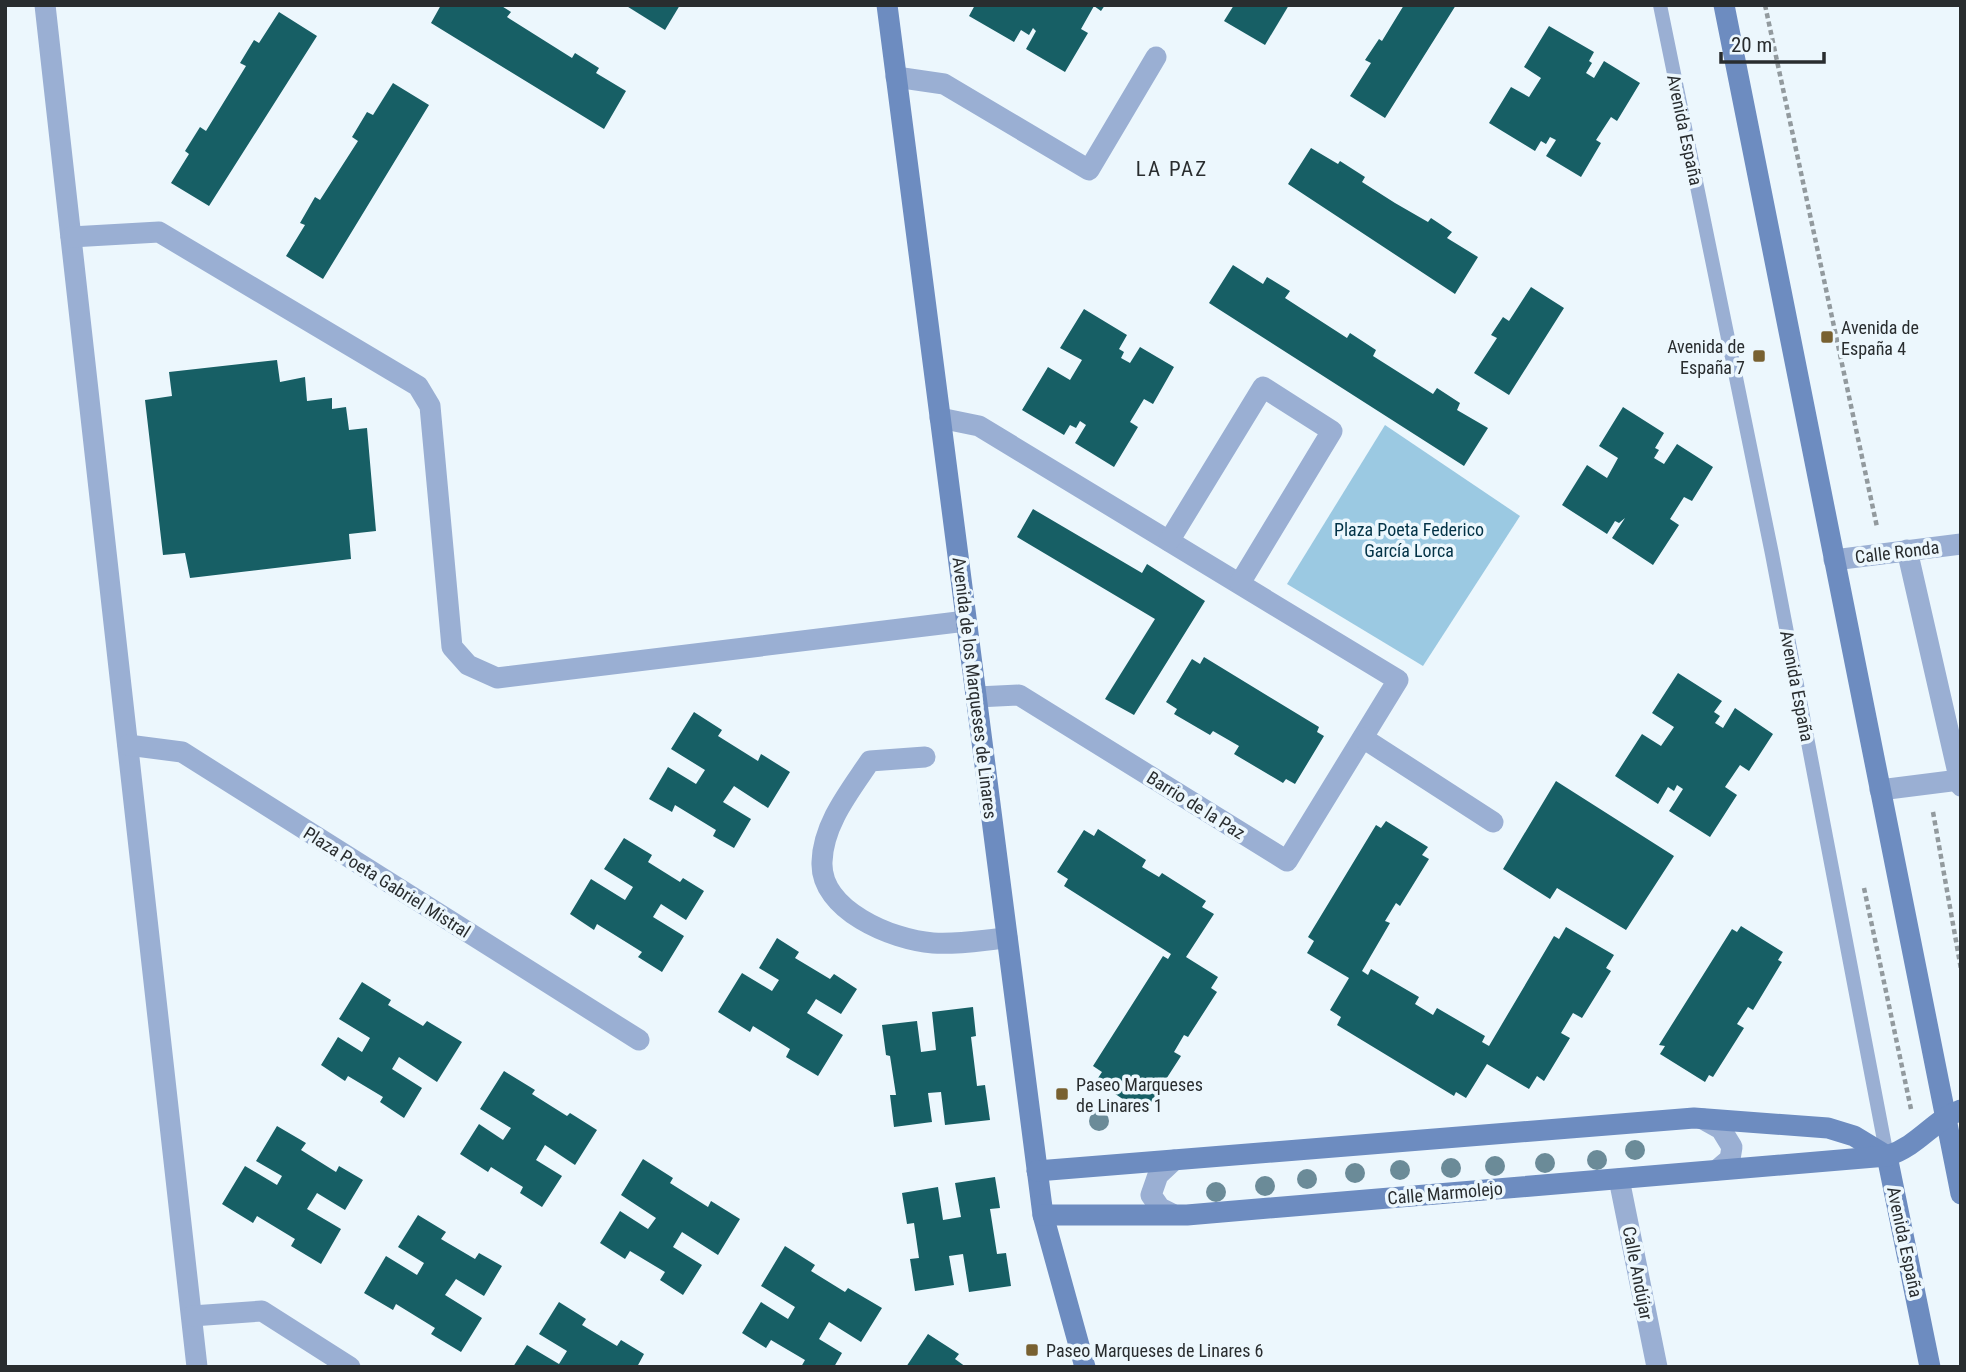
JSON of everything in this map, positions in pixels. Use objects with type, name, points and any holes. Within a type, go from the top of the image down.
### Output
[{"type":"main road","name":"Avenida de los Marqueses de Linares","points":[[887,5],[1043,1215],[1085,1367]]},
{"type":"main road","points":[[1724,5],[1880,790],[1953,1114],[1961,1194]]},
{"type":"main road","name":"Calle Marmolejo","points":[[1043,1215],[1172,1214],[1887,1156],[1909,1147],[1953,1114]]},
{"type":"main road","points":[[1037,1171],[1703,1119],[1828,1128],[1854,1136],[1887,1156]]},
{"type":"main road","name":"Avenida España","points":[[1887,1156],[1930,1367]]},
{"type":"street","points":[[45,5],[197,1367]]},
{"type":"street","points":[[896,77],[944,85],[1089,170],[1156,57]]},
{"type":"street","points":[[71,237],[159,232],[418,386],[430,406],[452,647],[468,665],[496,678],[966,621]]},
{"type":"street","points":[[1169,541],[1263,387],[1332,431],[1240,583]]},
{"type":"street","name":"Barrio de la Paz","points":[[940,418],[979,426],[1398,680],[1287,861],[1019,695],[977,697]]},
{"type":"street","name":"Calle Ronda","points":[[1834,560],[1961,544]]},
{"type":"street","points":[[1880,790],[1960,783],[1907,550]]},
{"type":"street","points":[[1363,738],[1493,822]]},
{"type":"street","name":"Plaza Poeta Gabriel Mistral","points":[[128,745],[182,752],[639,1041]]},
{"type":"street","points":[[925,757],[870,761],[828,831],[821,863],[829,892],[860,919],[913,940],[945,943],[1007,938]]},
{"type":"street","points":[[1703,1119],[1721,1129],[1732,1147],[1730,1160],[1717,1170]]},
{"type":"street","points":[[1172,1214],[1160,1208],[1151,1195],[1158,1175],[1174,1160]]},
{"type":"street","name":"Calle Andújar","points":[[1619,1179],[1657,1367]]},
{"type":"street","points":[[192,1316],[262,1311],[350,1367]]},
{"type":"lane","name":"Avenida España","points":[[1660,5],[1770,541],[1887,1156]]},
{"type":"path","points":[[1765,5],[1878,532]]},
{"type":"path","points":[[1933,812],[1961,969]]},
{"type":"green space","name":"Plaza Poeta Federico García Lorca","points":[[1385,425],[1520,516],[1423,666],[1287,584]]},
{"type":"building","points":[[441,5],[500,5],[511,12],[507,17],[572,58],[575,53],[599,68],[596,73],[626,91],[604,129],[431,23]]},
{"type":"building","points":[[625,5],[680,5],[665,30]]},
{"type":"building","points":[[975,5],[1105,5],[1101,11],[1094,6],[1081,29],[1088,33],[1065,72],[1026,49],[1036,31],[1033,28],[1029,35],[1021,30],[1014,42],[969,16]]},
{"type":"building","points":[[1234,5],[1289,5],[1265,45],[1224,21]]},
{"type":"building","points":[[1404,5],[1456,5],[1385,118],[1350,96],[1371,63],[1365,60],[1379,39],[1382,41]]},
{"type":"building","points":[[279,12],[317,36],[209,206],[171,183],[189,154],[185,151],[200,127],[206,131],[246,66],[240,63],[254,40],[259,43]]},
{"type":"building","points":[[1549,26],[1594,52],[1586,73],[1594,78],[1604,61],[1640,83],[1617,121],[1611,117],[1596,140],[1601,143],[1581,177],[1546,156],[1556,140],[1550,137],[1546,144],[1541,141],[1535,151],[1489,123],[1511,87],[1529,97],[1541,78],[1524,67]]},
{"type":"building","points":[[393,83],[429,105],[323,279],[286,256],[305,225],[300,223],[315,197],[320,200],[358,141],[352,137],[367,112],[373,115]]},
{"type":"building","points":[[1311,148],[1338,164],[1340,161],[1365,177],[1362,182],[1395,203],[1428,222],[1431,218],[1452,232],[1447,238],[1478,257],[1455,294],[1288,184]]},
{"type":"building","points":[[1233,265],[1263,284],[1267,277],[1290,291],[1285,298],[1347,338],[1350,333],[1376,350],[1373,356],[1433,394],[1437,388],[1460,403],[1457,410],[1488,428],[1464,466],[1209,303]]},
{"type":"building","points":[[1531,287],[1564,308],[1509,395],[1474,373],[1497,338],[1491,335],[1503,317],[1509,321]]},
{"type":"building","points":[[1084,309],[1127,335],[1119,349],[1124,352],[1121,358],[1130,363],[1140,347],[1174,367],[1153,404],[1144,399],[1130,422],[1138,427],[1114,467],[1075,443],[1086,425],[1080,421],[1076,428],[1070,425],[1064,435],[1022,410],[1048,367],[1070,380],[1082,360],[1060,348]]},
{"type":"building","points":[[277,360],[280,382],[305,377],[307,401],[332,398],[332,409],[346,407],[349,430],[367,428],[376,531],[349,534],[351,559],[190,578],[185,553],[163,555],[145,400],[172,396],[169,372]]},
{"type":"building","points":[[1623,407],[1664,433],[1655,448],[1659,450],[1654,458],[1664,464],[1677,444],[1713,467],[1692,501],[1684,497],[1670,519],[1679,525],[1653,565],[1612,538],[1625,518],[1619,523],[1615,521],[1607,534],[1562,505],[1587,465],[1607,478],[1618,458],[1599,446]]},
{"type":"building","points":[[1033,509],[1142,573],[1147,564],[1205,601],[1134,715],[1105,699],[1155,619],[1017,537]]},
{"type":"building","points":[[1204,657],[1319,727],[1317,732],[1324,736],[1295,784],[1286,779],[1283,783],[1234,754],[1239,746],[1213,731],[1210,735],[1174,714],[1177,709],[1166,702],[1192,659],[1200,664]]},
{"type":"building","points":[[1678,673],[1722,701],[1714,712],[1720,716],[1715,723],[1723,728],[1735,708],[1773,734],[1749,771],[1740,765],[1725,787],[1737,795],[1710,837],[1669,811],[1683,789],[1677,785],[1674,791],[1668,787],[1658,804],[1615,776],[1642,734],[1661,746],[1674,727],[1652,713]]},
{"type":"building","points":[[694,712],[722,730],[718,736],[758,761],[761,754],[790,772],[768,808],[734,786],[723,802],[751,819],[734,848],[713,836],[716,830],[675,805],[672,812],[649,799],[668,767],[696,784],[705,770],[671,749]]},
{"type":"building","points":[[1556,781],[1674,856],[1626,930],[1557,888],[1550,899],[1503,869]]},
{"type":"building","points":[[1386,821],[1428,847],[1422,855],[1429,859],[1400,906],[1396,903],[1385,921],[1390,923],[1362,971],[1368,975],[1371,969],[1419,997],[1415,1004],[1433,1015],[1437,1008],[1485,1036],[1482,1042],[1489,1046],[1554,936],[1559,939],[1566,927],[1614,955],[1606,968],[1611,971],[1582,1018],[1573,1013],[1561,1033],[1570,1038],[1544,1081],[1537,1076],[1529,1089],[1487,1064],[1466,1098],[1456,1092],[1454,1096],[1337,1025],[1341,1017],[1330,1010],[1349,978],[1307,953],[1314,941],[1308,937],[1376,825],[1381,828]]},
{"type":"building","points":[[1098,829],[1146,860],[1142,867],[1159,877],[1162,873],[1206,901],[1202,907],[1214,914],[1186,957],[1218,977],[1211,988],[1217,992],[1188,1037],[1184,1035],[1174,1052],[1181,1056],[1150,1104],[1145,1101],[1139,1110],[1096,1081],[1102,1072],[1093,1066],[1163,956],[1168,959],[1171,954],[1064,886],[1068,879],[1057,872],[1084,830],[1094,836]]},
{"type":"building","points":[[624,838],[652,855],[648,862],[680,882],[683,878],[704,891],[686,920],[661,904],[653,917],[684,936],[662,972],[638,957],[642,952],[597,924],[594,930],[570,914],[591,879],[625,900],[633,887],[604,869]]},
{"type":"building","points":[[1741,926],[1783,952],[1778,960],[1782,962],[1753,1010],[1748,1007],[1737,1024],[1744,1028],[1713,1077],[1709,1075],[1705,1082],[1660,1054],[1665,1046],[1659,1045],[1732,929],[1737,932]]},
{"type":"building","points":[[777,938],[799,952],[795,958],[830,979],[834,974],[857,989],[841,1014],[816,999],[807,1013],[843,1035],[818,1076],[786,1057],[790,1049],[753,1026],[750,1032],[718,1012],[742,973],[772,991],[779,980],[759,968]]},
{"type":"building","points":[[362,982],[391,1000],[388,1005],[423,1026],[427,1021],[462,1042],[437,1082],[399,1057],[392,1069],[422,1088],[404,1118],[380,1102],[383,1097],[348,1076],[345,1081],[321,1065],[338,1037],[362,1052],[370,1038],[339,1019]]},
{"type":"building","points":[[973,1007],[976,1036],[971,1037],[977,1086],[985,1085],[990,1120],[945,1125],[941,1092],[928,1093],[932,1122],[894,1127],[890,1095],[896,1095],[882,1025],[917,1021],[921,1052],[936,1050],[932,1012]]},
{"type":"building","points":[[504,1071],[535,1090],[532,1094],[567,1116],[570,1113],[597,1130],[575,1165],[545,1145],[536,1160],[562,1176],[542,1207],[520,1193],[523,1187],[491,1167],[488,1172],[460,1154],[479,1124],[503,1140],[511,1128],[480,1109]]},
{"type":"building","points":[[277,1126],[306,1143],[301,1150],[336,1172],[339,1166],[363,1180],[345,1210],[317,1193],[307,1209],[341,1229],[321,1264],[291,1246],[295,1239],[257,1216],[253,1223],[222,1204],[245,1166],[277,1185],[282,1176],[256,1161]]},
{"type":"building","points":[[643,1159],[673,1178],[670,1183],[708,1207],[711,1201],[740,1219],[718,1255],[682,1232],[673,1247],[702,1265],[683,1295],[660,1280],[665,1272],[630,1251],[625,1259],[600,1243],[620,1211],[648,1229],[656,1218],[621,1195]]},
{"type":"building","points":[[995,1177],[1000,1208],[990,1209],[997,1254],[1006,1253],[1011,1286],[969,1292],[963,1254],[949,1256],[954,1285],[915,1291],[910,1259],[919,1258],[914,1223],[907,1224],[902,1193],[938,1187],[943,1220],[961,1217],[955,1183]]},
{"type":"building","points":[[418,1215],[446,1232],[441,1239],[475,1259],[479,1253],[502,1266],[484,1296],[456,1279],[445,1295],[482,1318],[461,1352],[431,1334],[435,1328],[396,1304],[393,1310],[364,1293],[386,1256],[417,1275],[424,1263],[398,1247]]},
{"type":"building","points":[[785,1246],[815,1265],[811,1271],[845,1292],[848,1288],[882,1308],[861,1342],[829,1322],[819,1339],[842,1353],[834,1367],[801,1367],[805,1360],[771,1340],[766,1348],[742,1333],[761,1302],[788,1319],[795,1307],[761,1286]]},
{"type":"building","points":[[559,1302],[586,1319],[582,1325],[617,1346],[621,1340],[644,1354],[637,1367],[513,1367],[527,1345],[559,1364],[567,1351],[539,1334]]},
{"type":"building","points":[[928,1334],[959,1354],[955,1359],[966,1367],[906,1367]]},
{"type":"place","name":"Avenida de España 4","points":[[1827,337]]},
{"type":"place","name":"Avenida de España 7","points":[[1759,356]]},
{"type":"place","name":"Paseo Marqueses de Linares 1","points":[[1062,1094]]},
{"type":"place","name":"Paseo Marqueses de Linares 6","points":[[1032,1350]]},
{"type":"district","name":"LA PAZ","points":[[1172,169]]}]
